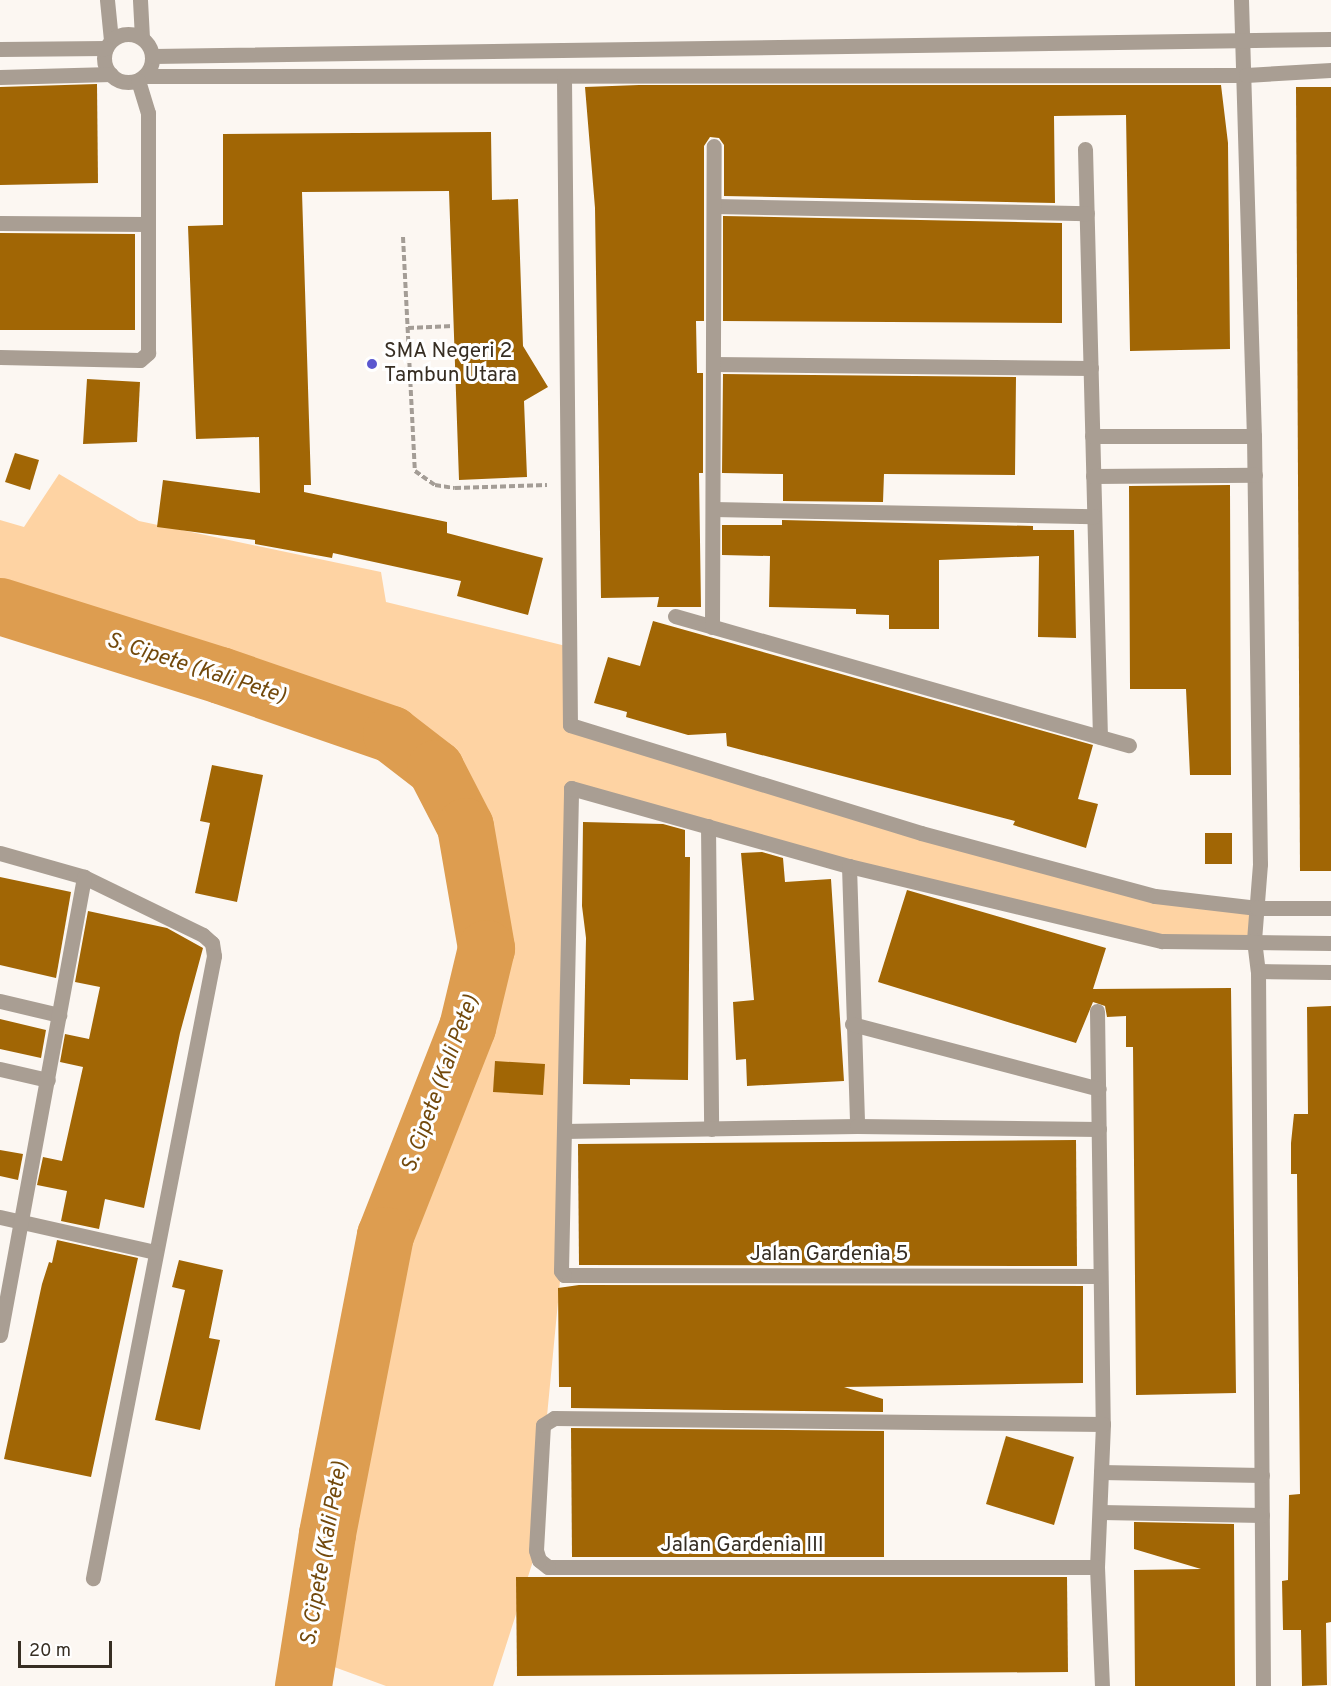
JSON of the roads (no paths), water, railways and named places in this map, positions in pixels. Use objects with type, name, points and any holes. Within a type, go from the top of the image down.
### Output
[{"type":"street","points":[[107,0],[109,44],[106,66],[111,74]]},
{"type":"street","points":[[140,0],[142,37],[153,56]]},
{"type":"street","points":[[1241,0],[1255,474],[1257,908],[1254,940],[1258,971],[1263,1686]]},
{"type":"street","points":[[0,49],[109,44],[131,33],[142,37]]},
{"type":"street","points":[[153,56],[1331,39]]},
{"type":"street","points":[[0,357],[144,359],[148,348],[146,224],[148,113],[141,78],[153,56]]},
{"type":"street","points":[[0,77],[111,74],[128,82],[141,78],[1245,75],[1331,70]]},
{"type":"street","points":[[564,78],[570,725],[921,833],[1155,896],[1257,908],[1331,908]]},
{"type":"street","points":[[712,627],[714,146]]},
{"type":"street","points":[[1085,149],[1100,737]]},
{"type":"street","points":[[714,206],[1087,213]]},
{"type":"street","points":[[0,223],[146,224]]},
{"type":"street","points":[[713,364],[1090,368]]},
{"type":"street","points":[[1092,436],[1254,436]]},
{"type":"street","points":[[1093,476],[1255,474]]},
{"type":"street","points":[[713,509],[1094,516]]},
{"type":"street","points":[[675,616],[1128,745]]},
{"type":"street","points":[[1099,1129],[857,1126],[564,1131],[571,788],[849,866],[1162,941],[1254,940],[1331,943]]},
{"type":"street","points":[[708,826],[711,1129]]},
{"type":"street","points":[[0,853],[84,878],[203,934],[212,943],[214,956],[93,1578]]},
{"type":"street","points":[[849,866],[852,1024],[857,1126]]},
{"type":"street","points":[[0,1335],[84,878]]},
{"type":"street","points":[[1258,971],[1331,972]]},
{"type":"street","points":[[0,1001],[59,1015]]},
{"type":"street","points":[[1097,1011],[1099,1276],[1103,1424],[1097,1567],[1101,1686]]},
{"type":"street","points":[[852,1024],[1099,1089]]},
{"type":"street","points":[[0,1069],[48,1080]]},
{"type":"street","name":"Jalan Gardenia 5","points":[[564,1131],[561,1271],[571,1276],[1099,1276]]},
{"type":"street","points":[[0,1217],[156,1252]]},
{"type":"street","name":"Jalan Gardenia III","points":[[1097,1567],[548,1567],[539,1560],[536,1550],[543,1425],[554,1418],[1103,1424]]},
{"type":"street","points":[[1101,1472],[1262,1475]]},
{"type":"street","points":[[1101,1512],[1262,1515]]},
{"type":"waterway","name":"S. Cipete (Kali Pete)","points":[[0,606],[220,675],[391,734],[435,768],[465,826],[486,948],[467,1027],[385,1235],[327,1534],[303,1686]]},
{"type":"place","name":"SMA Negeri 2 Tambun Utara","points":[[372,364]]}]
